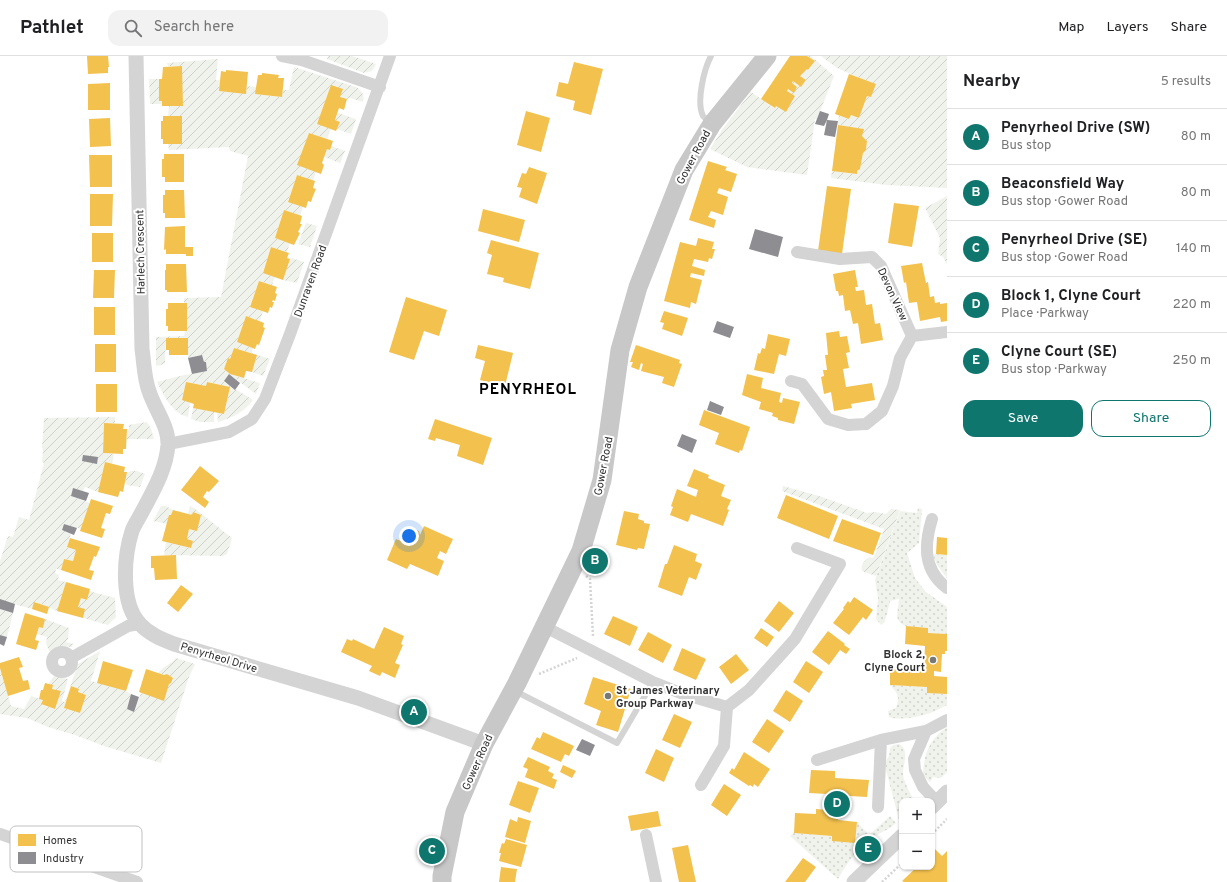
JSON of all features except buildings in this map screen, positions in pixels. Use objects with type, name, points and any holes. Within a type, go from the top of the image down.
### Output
[{"type":"main road","name":"Gower Road","points":[[439,880],[455,812],[484,744],[545,627],[581,551],[602,480],[620,350],[638,287],[684,170],[712,124],[767,56]]},
{"type":"street","points":[[136,56],[141,56]]},
{"type":"street","name":"Harlech Crescent","points":[[136,56],[142,349],[148,390],[166,432],[168,444]]},
{"type":"street","points":[[282,56],[302,60],[380,87]]},
{"type":"street","name":"Dunraven Road","points":[[168,444],[229,432],[252,419],[265,399],[290,334],[390,56]]},
{"type":"street","name":"Devon View","points":[[797,252],[840,259],[872,257],[881,266],[912,336]]},
{"type":"street","points":[[791,381],[802,384],[828,419],[848,425],[866,424],[882,411],[893,386],[900,358],[912,336],[947,332]]},
{"type":"street","name":"Penyrheol Drive","points":[[168,444],[165,465],[132,530],[125,565],[126,585],[129,601],[133,614],[140,624],[156,637],[174,644],[358,698],[484,744]]},
{"type":"street","points":[[932,519],[927,534],[926,551],[932,571],[947,588]]},
{"type":"street","points":[[701,785],[724,746],[727,707],[749,690],[795,640],[840,564],[797,548]]},
{"type":"street","points":[[71,658],[128,626],[140,624]]},
{"type":"street","points":[[545,627],[653,682],[683,694],[727,707]]},
{"type":"street","points":[[817,760],[881,740],[926,731],[947,720]]},
{"type":"street","points":[[926,731],[914,759],[915,770],[923,787],[939,800]]},
{"type":"street","points":[[878,807],[881,740]]},
{"type":"street","points":[[0,834],[10,838]]},
{"type":"street","points":[[646,835],[656,882]]},
{"type":"street","points":[[854,882],[899,839]]},
{"type":"street","points":[[108,872],[137,882]]},
{"type":"lane","points":[[711,56],[702,79],[701,104],[704,116],[712,124]]},
{"type":"lane","points":[[513,690],[617,743],[653,682]]},
{"type":"path","points":[[935,831],[947,819]]},
{"type":"path","points":[[882,882],[899,865]]},
{"type":"shaded area","points":[[328,56],[352,56],[376,64],[372,71],[364,73],[327,59]]},
{"type":"shaded area","points":[[807,56],[811,56],[834,76],[817,119],[815,119],[807,175],[747,167],[710,149],[724,127],[751,92],[774,108],[776,106],[786,112],[795,96],[787,91],[788,89],[794,92],[797,87],[792,83],[793,81],[801,87],[806,80],[800,76],[807,69],[809,70],[815,61]]},
{"type":"shaded area","points":[[821,56],[947,56],[947,188],[887,185],[831,178],[832,171],[856,174],[860,168],[867,142],[862,136],[863,129],[838,125],[838,121],[839,116],[849,119],[851,115],[859,118],[867,96],[871,97],[875,85],[837,68]]},
{"type":"shaded area","points":[[218,59],[216,80],[220,80],[219,91],[246,93],[247,86],[256,87],[256,94],[282,97],[283,90],[289,90],[294,67],[356,87],[364,97],[363,102],[340,97],[343,89],[331,86],[317,124],[331,129],[327,139],[309,133],[298,165],[316,172],[313,181],[297,175],[288,201],[303,207],[300,216],[284,210],[275,238],[290,243],[287,252],[271,247],[263,272],[275,277],[272,285],[259,281],[250,306],[263,311],[260,321],[246,317],[237,342],[253,348],[252,353],[270,359],[263,376],[252,372],[257,355],[234,348],[224,369],[230,374],[260,383],[256,394],[229,374],[224,382],[253,400],[246,408],[237,414],[218,422],[217,413],[224,414],[230,387],[207,382],[206,386],[186,382],[182,399],[189,401],[190,403],[188,417],[177,412],[169,403],[157,382],[207,371],[206,362],[204,362],[202,355],[188,358],[188,338],[166,338],[165,363],[156,366],[156,337],[184,336],[185,331],[187,331],[187,303],[184,303],[184,298],[221,297],[248,156],[230,151],[229,147],[169,150],[168,144],[182,143],[182,116],[168,116],[169,106],[183,106],[181,66],[168,66],[167,63]]},
{"type":"shaded area","points":[[149,79],[159,79],[159,101],[162,101],[162,104],[150,104]]},
{"type":"shaded area","points":[[338,113],[356,119],[351,134],[337,129],[340,122],[335,120]]},
{"type":"shaded area","points":[[331,146],[345,151],[340,163],[324,157],[327,149],[330,150]]},
{"type":"shaded area","points":[[947,196],[947,264],[943,257],[938,254],[940,238],[925,208]]},
{"type":"shaded area","points":[[306,223],[317,226],[310,247],[298,244]]},
{"type":"shaded area","points":[[292,258],[304,262],[297,283],[283,280],[290,259]]},
{"type":"shaded area","points":[[193,408],[214,412],[214,422],[200,422],[191,419]]},
{"type":"shaded area","points":[[115,417],[115,423],[104,423],[103,453],[114,454],[112,464],[105,463],[98,492],[85,487],[83,491],[73,489],[71,496],[90,503],[81,529],[64,524],[62,530],[71,533],[67,547],[76,550],[73,561],[64,559],[61,570],[56,569],[55,573],[59,575],[58,580],[66,582],[57,611],[35,602],[32,609],[0,600],[0,561],[8,536],[13,537],[19,517],[29,520],[44,463],[42,462],[42,448],[44,418]]},
{"type":"shaded area","points":[[147,422],[154,439],[127,439],[127,430],[129,430],[129,425]]},
{"type":"shaded area","points":[[137,471],[145,474],[140,487],[127,485],[125,482],[127,473]]},
{"type":"shaded area","points":[[783,486],[819,496],[867,513],[875,512],[886,514],[891,509],[900,510],[876,576],[862,571],[862,567],[866,560],[870,557],[874,557],[884,529],[782,491]]},
{"type":"shaded area","points":[[161,506],[166,506],[173,510],[171,515],[169,515],[167,524],[153,521]]},
{"type":"shaded area","points":[[190,506],[232,538],[227,554],[223,556],[164,555],[166,542],[191,548],[193,541],[187,539],[189,529],[197,530],[201,515],[193,512],[192,515],[188,514]]},
{"type":"shaded area","points":[[918,508],[922,509],[919,543],[907,553],[915,578],[926,592],[947,607],[947,634],[928,633],[928,628],[910,627],[901,624],[897,616],[899,599],[890,601],[884,623],[881,625],[876,619],[878,598],[875,580],[900,511],[917,513]]},
{"type":"shaded area","points":[[933,555],[947,555],[947,578],[937,565]]},
{"type":"shaded area","points":[[89,591],[115,598],[116,617],[108,625],[83,618],[78,607],[81,598],[87,600]]},
{"type":"shaded area","points":[[0,609],[13,613],[7,637],[0,635]]},
{"type":"shaded area","points":[[45,619],[69,628],[68,639],[66,642],[74,644],[71,647],[60,646],[51,652],[49,651],[46,643],[47,637],[37,634],[39,627],[43,627]]},
{"type":"shaded area","points":[[100,651],[91,681],[126,691],[131,694],[127,709],[134,712],[141,693],[164,700],[169,684],[173,678],[167,674],[164,675],[158,673],[162,669],[176,658],[195,664],[189,677],[161,763],[104,746],[48,727],[27,718],[0,714],[0,668],[11,706],[24,709],[31,696],[43,700],[42,705],[55,709],[61,692],[52,689],[48,684],[54,676],[68,679],[62,701],[65,702],[78,664]],"holes":[[[71,686],[79,689],[78,692],[86,695],[80,713],[64,708]]]},
{"type":"shaded area","points":[[890,685],[927,687],[927,693],[947,694],[947,705],[927,714],[911,718],[889,717],[888,711],[896,708],[898,701],[896,693]]},
{"type":"shaded area","points":[[947,727],[947,772],[941,778],[933,777],[930,782],[923,775],[926,754],[932,742]]},
{"type":"shaded area","points":[[899,744],[904,750],[905,758],[903,774],[913,798],[899,798],[899,820],[886,770],[886,761],[889,756],[890,748],[893,745]]},
{"type":"shaded area","points":[[890,816],[896,823],[872,838],[862,847],[849,862],[838,879],[790,836],[794,833],[832,836],[832,841],[855,842],[857,822],[869,835]]},
{"type":"place","name":"Beaconsfield Way","points":[[595,561]]},
{"type":"place","name":"Block 2, Clyne Court","points":[[933,660]]},
{"type":"place","name":"St James Veterinary Group Parkway","points":[[608,696]]},
{"type":"place","name":"Penyrheol Drive (SW)","points":[[414,712]]},
{"type":"place","name":"Block 1, Clyne Court","points":[[837,804]]},
{"type":"place","name":"Clyne Court (SE)","points":[[868,849]]},
{"type":"place","name":"Penyrheol Drive (SE)","points":[[432,851]]},
{"type":"district","name":"PENYRHEOL","points":[[528,389]]}]
